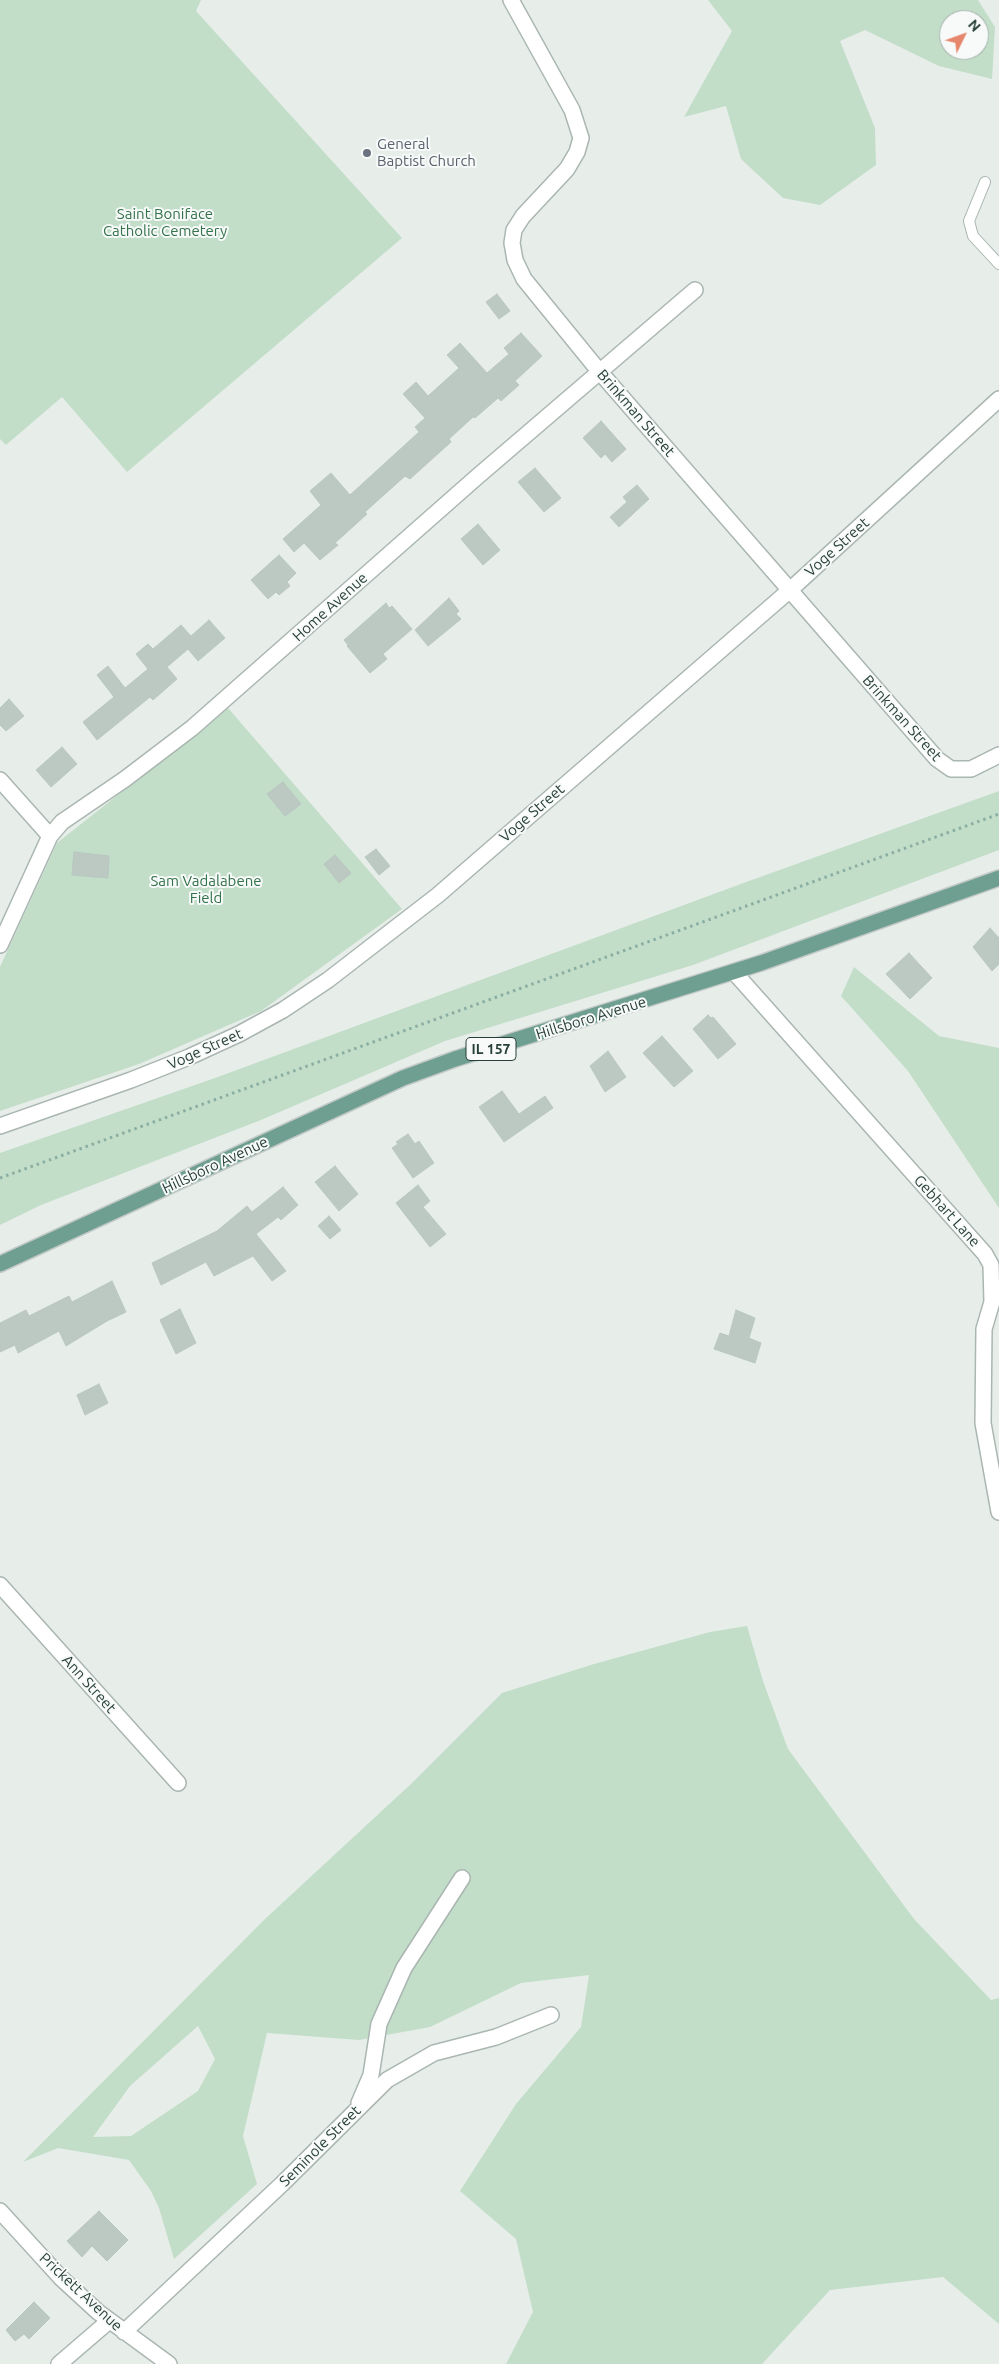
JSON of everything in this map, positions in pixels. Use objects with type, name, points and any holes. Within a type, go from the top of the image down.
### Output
[{"type":"main road","name":"Hillsboro Avenue","points":[[0,1264],[403,1078],[734,972],[999,878]]},
{"type":"street","name":"Brinkman Street","points":[[511,0],[572,110],[581,138],[577,152],[567,169],[517,223],[512,243],[515,260],[524,279],[599,371],[937,758],[951,769],[971,769],[999,755]]},
{"type":"street","name":"Home Avenue","points":[[0,945],[50,836],[62,822],[125,779],[192,728],[599,371],[695,290]]},
{"type":"street","name":"Voge Street","points":[[0,1126],[189,1058],[254,1026],[328,980],[443,891],[790,590],[999,399]]},
{"type":"street","points":[[0,780],[50,836]]},
{"type":"street","name":"Gebhart Lane","points":[[734,972],[985,1254],[991,1265],[992,1302],[984,1329],[983,1423],[999,1512]]},
{"type":"street","name":"Ann Street","points":[[0,1585],[178,1783]]},
{"type":"street","points":[[355,2111],[371,2075],[379,2024],[404,1968],[446,1906],[462,1878]]},
{"type":"street","name":"Seminole Street","points":[[124,2332],[282,2184],[387,2080],[434,2053],[496,2037],[551,2016]]},
{"type":"street","name":"Prickett Avenue","points":[[0,2211],[62,2278],[109,2321],[169,2364]]},
{"type":"street","points":[[59,2364],[109,2321]]},
{"type":"lane","points":[[985,182],[969,221],[973,236],[999,264]]},
{"type":"path","points":[[0,1178],[999,814]]},
{"type":"green space","name":"Saint Boniface Catholic Cemetery","points":[[0,0],[201,0],[196,11],[402,238],[127,472],[62,397],[6,445],[0,439]]},
{"type":"green space","points":[[708,0],[978,0],[984,10],[939,10],[939,60],[989,60],[989,17],[995,27],[992,79],[939,66],[865,30],[840,41],[875,128],[876,165],[820,205],[783,198],[741,159],[726,106],[684,117],[732,31]]},
{"type":"green space","name":"Sam Vadalabene Field","points":[[228,708],[402,909],[261,1011],[139,1064],[0,1111],[0,967],[57,843]]},
{"type":"green space","points":[[999,791],[999,850],[693,965],[445,1041],[261,1120],[41,1205],[0,1225],[0,1153],[215,1078]]},
{"type":"green space","points":[[854,967],[939,1036],[999,1048],[999,1208],[908,1071],[841,996]]},
{"type":"green space","points":[[747,1626],[763,1681],[788,1749],[914,1919],[991,2000],[999,1998],[999,2324],[943,2277],[830,2290],[762,2364],[506,2364],[533,2312],[516,2239],[460,2191],[516,2104],[581,2027],[589,1975],[521,1983],[430,2027],[359,2040],[267,2033],[243,2136],[257,2184],[174,2259],[159,2208],[151,2191],[129,2160],[58,2148],[23,2162],[265,1919],[412,1783],[502,1693],[594,1664],[710,1632]],"holes":[[[198,2026],[215,2059],[198,2091],[131,2136],[93,2137],[130,2086]]]},
{"type":"building","points":[[497,294],[510,311],[499,319],[486,302]]},
{"type":"building","points":[[521,333],[542,356],[515,381],[519,385],[501,401],[498,398],[475,418],[473,417],[449,439],[451,442],[410,479],[405,476],[365,512],[367,514],[335,543],[338,545],[320,560],[304,543],[294,552],[283,539],[321,505],[310,491],[331,473],[350,495],[419,432],[415,427],[425,418],[403,394],[416,382],[428,396],[459,368],[447,355],[460,343],[487,373],[509,354],[504,348]]},
{"type":"building","points":[[601,421],[626,449],[612,462],[605,454],[601,458],[583,438]]},
{"type":"building","points":[[535,468],[561,498],[544,512],[518,482]]},
{"type":"building","points":[[637,485],[649,499],[619,527],[610,517],[627,502],[623,497]]},
{"type":"building","points":[[478,524],[500,550],[483,565],[461,539]]},
{"type":"building","points":[[279,555],[296,573],[287,582],[290,586],[279,595],[276,592],[268,599],[251,580]]},
{"type":"building","points":[[449,598],[459,611],[456,614],[461,619],[428,646],[415,630]]},
{"type":"building","points":[[386,603],[389,608],[392,606],[412,629],[383,654],[387,659],[370,673],[344,640]]},
{"type":"building","points":[[209,620],[225,638],[198,661],[188,649],[167,667],[177,679],[153,700],[150,697],[97,740],[83,722],[114,697],[97,675],[108,666],[125,688],[148,669],[136,654],[148,644],[153,649],[181,625],[191,636]]},
{"type":"building","points":[[9,699],[24,716],[6,731],[0,725],[0,708]]},
{"type":"building","points":[[62,747],[77,764],[51,787],[36,770]]},
{"type":"building","points":[[283,782],[301,804],[285,816],[267,794]]},
{"type":"building","points":[[376,849],[390,866],[379,875],[365,857]]},
{"type":"building","points":[[74,852],[109,856],[108,878],[72,875]]},
{"type":"building","points":[[335,855],[351,873],[339,883],[324,864]]},
{"type":"building","points":[[990,928],[999,938],[999,964],[992,971],[973,947]]},
{"type":"building","points":[[909,953],[932,978],[910,999],[886,974]]},
{"type":"building","points":[[708,1015],[711,1018],[713,1017],[736,1044],[718,1059],[693,1029]]},
{"type":"building","points":[[662,1036],[693,1071],[674,1087],[643,1053]]},
{"type":"building","points":[[608,1051],[626,1077],[605,1092],[590,1066]]},
{"type":"building","points":[[502,1091],[519,1114],[545,1096],[553,1108],[504,1142],[479,1107]]},
{"type":"building","points":[[408,1134],[415,1144],[419,1141],[434,1163],[413,1178],[392,1148],[398,1144],[396,1142]]},
{"type":"building","points":[[335,1166],[358,1194],[339,1211],[315,1182]]},
{"type":"building","points":[[418,1185],[430,1201],[423,1207],[446,1234],[430,1247],[396,1203]]},
{"type":"building","points":[[283,1187],[298,1205],[281,1220],[278,1217],[256,1234],[286,1271],[272,1281],[253,1256],[214,1276],[206,1262],[161,1285],[152,1263],[217,1231],[247,1206],[252,1212]]},
{"type":"building","points":[[329,1216],[341,1230],[330,1239],[318,1226]]},
{"type":"building","points":[[112,1281],[126,1312],[107,1321],[66,1346],[59,1331],[18,1353],[15,1345],[0,1352],[0,1323],[26,1310],[29,1316],[69,1296],[72,1302]]},
{"type":"building","points":[[180,1309],[196,1343],[176,1354],[160,1320]]},
{"type":"building","points":[[736,1310],[755,1318],[749,1338],[761,1343],[755,1363],[714,1349],[720,1333],[729,1336]]},
{"type":"building","points":[[99,1384],[108,1403],[85,1415],[77,1395]]},
{"type":"building","points":[[99,2211],[128,2240],[107,2261],[92,2246],[82,2257],[67,2241]]},
{"type":"building","points":[[34,2302],[50,2318],[29,2339],[24,2334],[15,2341],[6,2330]]},
{"type":"place","name":"General Baptist Church","points":[[367,153]]}]
